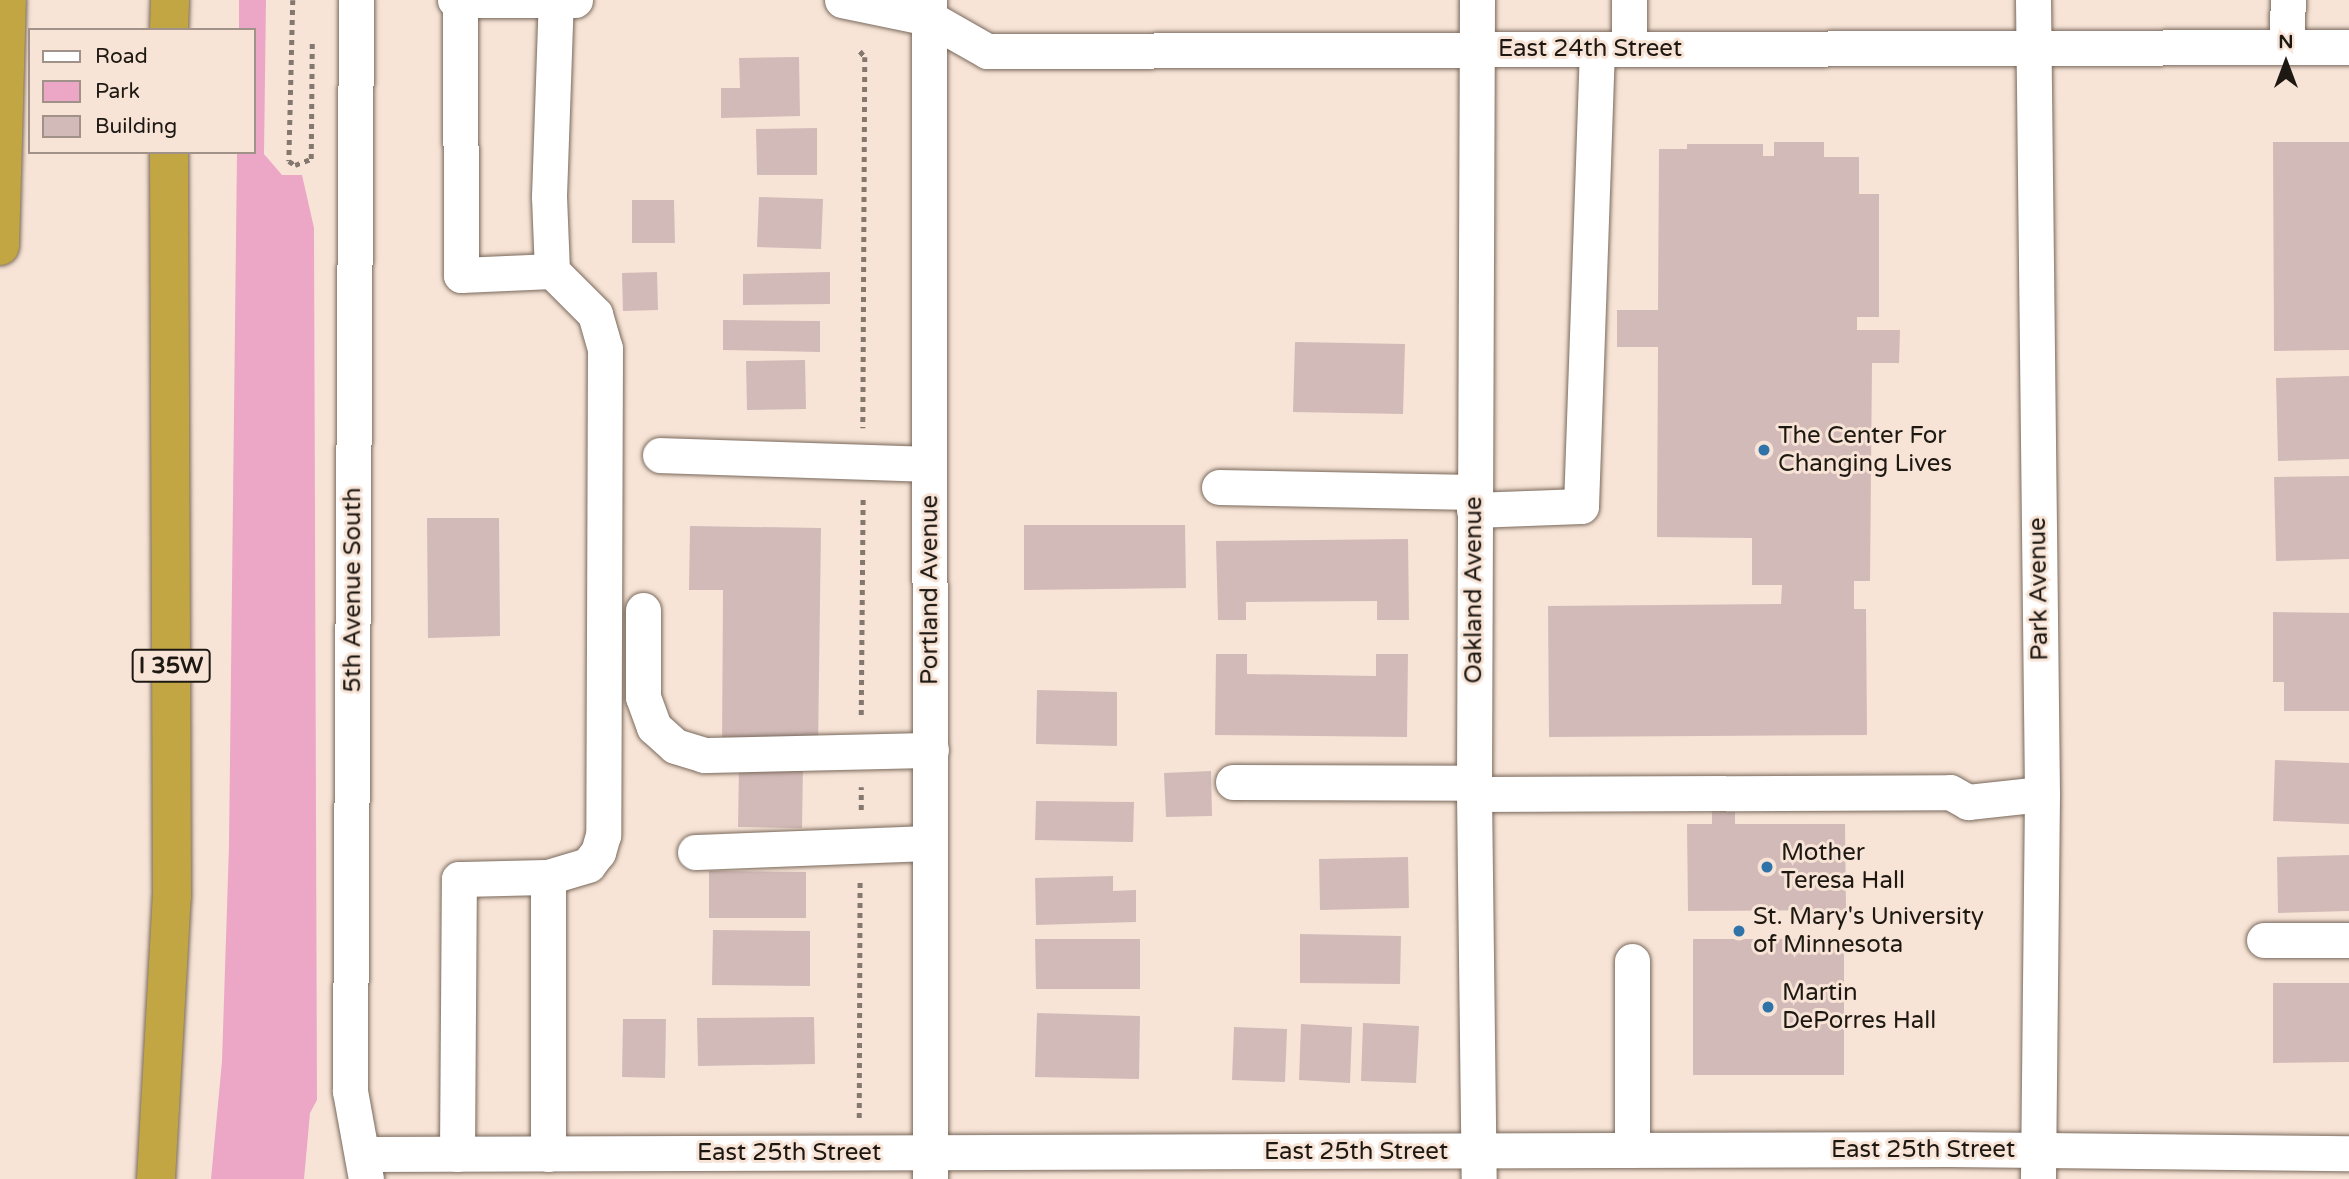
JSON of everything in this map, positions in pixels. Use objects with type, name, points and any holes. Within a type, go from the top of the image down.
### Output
[{"type":"highway","points":[[0,246],[7,0]]},
{"type":"highway","points":[[169,28],[170,0]]},
{"type":"highway","name":"I 35W","points":[[156,1179],[172,896],[169,154]]},
{"type":"street","name":"5th Avenue South","points":[[356,0],[350,1091],[365,1166]]},
{"type":"street","points":[[455,0],[575,0]]},
{"type":"street","points":[[460,0],[461,275],[552,271]]},
{"type":"street","points":[[457,1154],[459,879],[548,877],[588,865],[598,852],[603,835],[607,655],[605,348],[595,314],[552,271],[548,196],[556,0]]},
{"type":"street","name":"East 24th Street","points":[[842,0],[929,9],[987,51],[2349,47]]},
{"type":"street","name":"Oakland Avenue","points":[[1477,0],[1474,501],[1477,1165]]},
{"type":"street","points":[[1219,486],[1581,506],[1613,49],[1629,0]]},
{"type":"street","name":"Park Avenue","points":[[2033,0],[2042,794],[2038,1165]]},
{"type":"street","points":[[2286,47],[2288,0]]},
{"type":"street","name":"Portland Avenue","points":[[929,9],[930,1166]]},
{"type":"street","points":[[660,455],[929,464]]},
{"type":"street","points":[[643,610],[643,697],[654,727],[674,746],[704,755],[931,750]]},
{"type":"street","points":[[1233,782],[1474,789],[1950,792],[1968,802],[2042,794]]},
{"type":"street","points":[[695,852],[930,843]]},
{"type":"street","points":[[548,877],[548,1154]]},
{"type":"street","points":[[2264,940],[2349,940]]},
{"type":"street","points":[[1632,961],[1632,1150]]},
{"type":"street","name":"East 25th Street","points":[[365,1166],[457,1154],[548,1154],[930,1166],[1477,1165],[1632,1150],[2038,1165],[2349,1153]]},
{"type":"path","points":[[293,0],[289,161],[295,165],[310,159],[312,42]]},
{"type":"path","points":[[859,1122],[864,57],[860,51]]},
{"type":"green space","points":[[239,0],[266,0],[264,154],[282,175],[302,175],[314,228],[317,1100],[310,1113],[304,1179],[211,1179],[222,1061],[229,845],[237,154],[256,154],[256,28],[239,28]]},
{"type":"building","points":[[799,57],[800,116],[721,118],[721,88],[740,88],[739,58]]},
{"type":"building","points":[[817,128],[817,175],[757,175],[756,129]]},
{"type":"building","name":"The Center For Changing Lives","points":[[1774,142],[1824,142],[1824,157],[1859,157],[1859,194],[1879,194],[1879,317],[1857,317],[1857,330],[1900,330],[1899,363],[1872,363],[1870,581],[1854,581],[1854,609],[1866,609],[1867,735],[1549,737],[1548,606],[1781,604],[1782,585],[1752,585],[1752,538],[1657,537],[1658,347],[1617,347],[1617,310],[1658,310],[1659,149],[1687,149],[1687,144],[1763,144],[1763,156],[1774,156]]},
{"type":"building","points":[[2273,142],[2349,142],[2349,350],[2274,351]]},
{"type":"building","points":[[759,197],[823,199],[821,249],[757,247]]},
{"type":"building","points":[[632,200],[674,200],[675,243],[632,243]]},
{"type":"building","points":[[657,272],[658,310],[623,311],[622,273]]},
{"type":"building","points":[[830,272],[830,304],[743,305],[743,274]]},
{"type":"building","points":[[723,320],[820,321],[820,352],[723,350]]},
{"type":"building","points":[[1295,342],[1405,344],[1403,414],[1293,412]]},
{"type":"building","points":[[805,360],[806,409],[747,410],[746,361]]},
{"type":"building","points":[[2349,376],[2349,459],[2278,461],[2276,378]]},
{"type":"building","points":[[2349,476],[2349,559],[2276,561],[2274,477]]},
{"type":"building","points":[[427,518],[499,518],[500,636],[428,638]]},
{"type":"building","points":[[1024,525],[1185,525],[1186,588],[1024,590]]},
{"type":"building","points":[[690,526],[821,528],[818,748],[722,747],[723,590],[689,590]]},
{"type":"building","points":[[1408,539],[1409,620],[1377,620],[1377,601],[1246,602],[1246,620],[1218,620],[1216,541]]},
{"type":"building","points":[[2273,612],[2349,613],[2349,711],[2284,711],[2284,682],[2273,682]]},
{"type":"building","points":[[1216,654],[1247,654],[1247,674],[1376,676],[1376,654],[1408,654],[1407,737],[1215,735]]},
{"type":"building","points":[[1037,690],[1117,692],[1117,746],[1036,744]]},
{"type":"building","points":[[2275,760],[2349,763],[2349,824],[2273,821]]},
{"type":"building","points":[[739,763],[803,765],[802,828],[738,827]]},
{"type":"building","points":[[1211,771],[1212,816],[1166,817],[1164,773]]},
{"type":"building","points":[[1036,801],[1134,802],[1133,842],[1035,840]]},
{"type":"building","name":"Mother Teresa Hall","points":[[1712,811],[1735,811],[1735,824],[1845,824],[1846,910],[1688,911],[1687,824],[1712,824]]},
{"type":"building","points":[[2349,855],[2349,911],[2278,913],[2277,857]]},
{"type":"building","points":[[1408,857],[1409,908],[1320,910],[1319,859]]},
{"type":"building","points":[[709,871],[806,872],[806,918],[709,918]]},
{"type":"building","points":[[1113,876],[1113,891],[1136,890],[1136,922],[1036,925],[1035,878]]},
{"type":"building","points":[[713,930],[810,931],[810,986],[712,985]]},
{"type":"building","points":[[1300,934],[1401,936],[1400,984],[1300,983]]},
{"type":"building","points":[[1035,939],[1140,939],[1140,989],[1036,989]]},
{"type":"building","name":"Martin DePorres Hall","points":[[1693,939],[1844,939],[1844,1075],[1693,1075]]},
{"type":"building","points":[[2273,983],[2349,983],[2349,1062],[2273,1063]]},
{"type":"building","points":[[1037,1013],[1140,1016],[1139,1079],[1035,1077]]},
{"type":"building","points":[[814,1017],[815,1064],[698,1066],[697,1018]]},
{"type":"building","points":[[623,1019],[666,1019],[665,1078],[622,1077]]},
{"type":"building","points":[[1363,1023],[1419,1026],[1416,1083],[1361,1081]]},
{"type":"building","points":[[1301,1024],[1352,1027],[1350,1083],[1299,1080]]},
{"type":"building","points":[[1234,1027],[1287,1029],[1285,1082],[1232,1080]]},
{"type":"place","name":"The Center For Changing Lives","points":[[1764,450]]},
{"type":"place","name":"Mother Teresa Hall","points":[[1767,867]]},
{"type":"place","name":"St. Mary's University of Minnesota","points":[[1739,931]]},
{"type":"place","name":"Martin DePorres Hall","points":[[1768,1007]]}]
